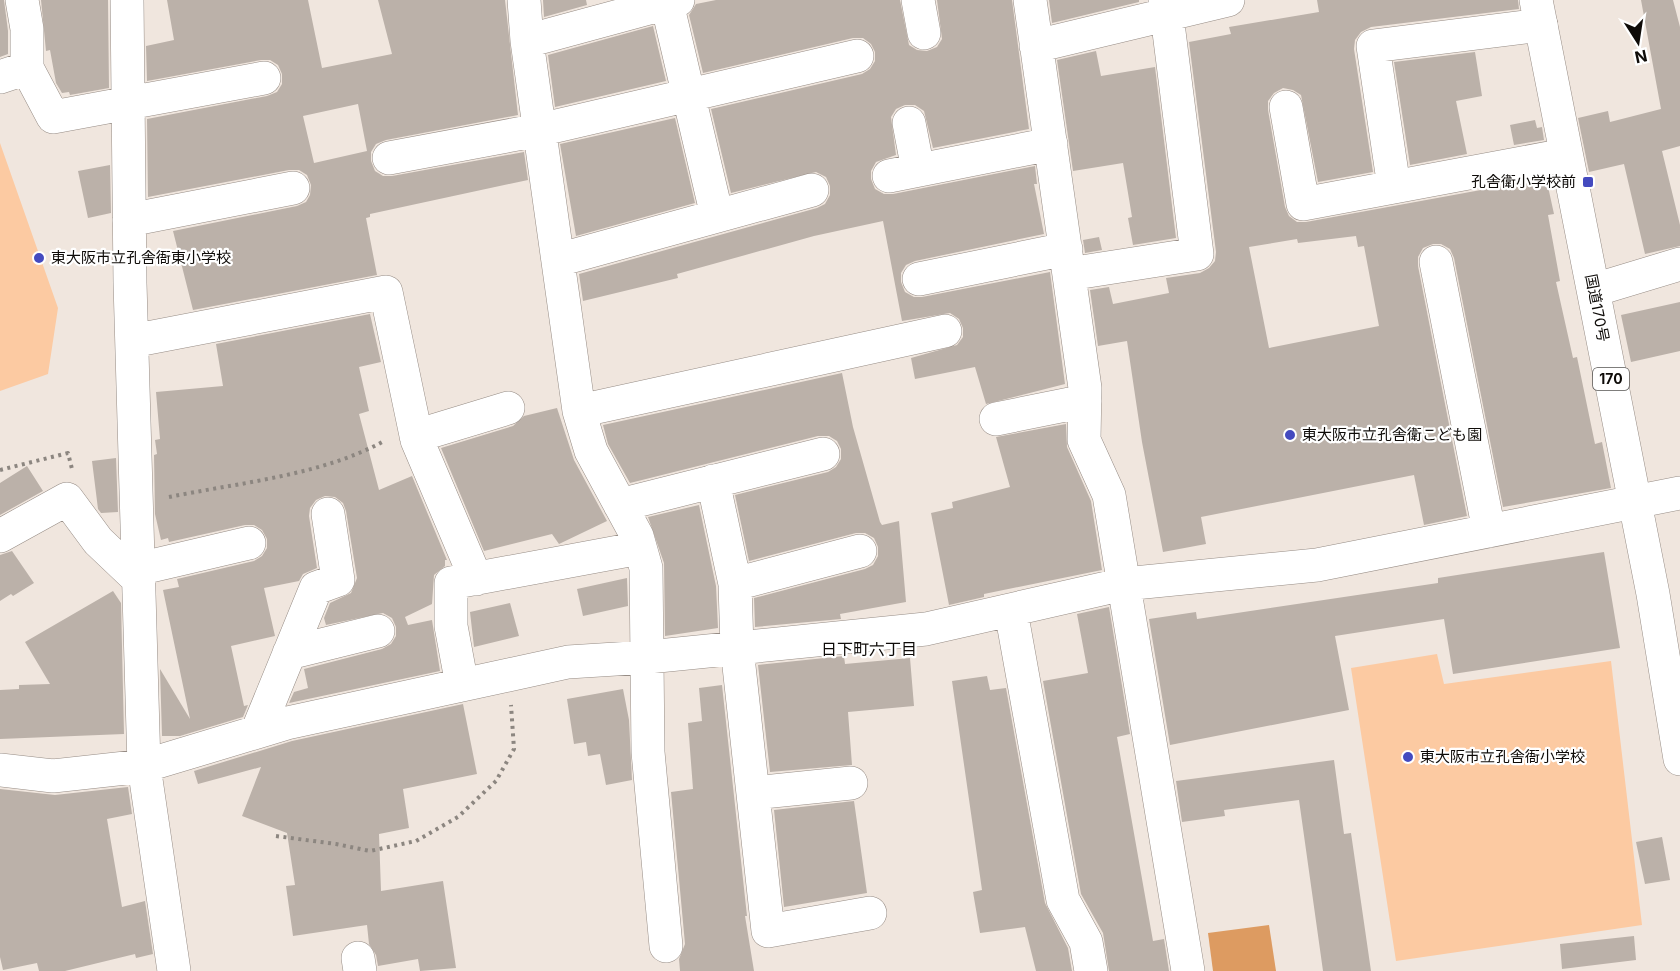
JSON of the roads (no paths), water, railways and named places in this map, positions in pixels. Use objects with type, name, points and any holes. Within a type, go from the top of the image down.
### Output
[{"type":"main road","points":[[22,0],[27,29],[13,73],[53,117],[264,78]]},
{"type":"main road","points":[[127,0],[129,220],[144,766],[174,971]]},
{"type":"main road","points":[[524,0],[527,41],[579,411],[591,451],[637,536],[646,568],[648,752],[666,946]]},
{"type":"main road","points":[[918,0],[924,33]]},
{"type":"main road","points":[[1030,0],[1068,262],[1085,401],[1084,440],[1109,495],[1188,971]]},
{"type":"main road","points":[[1036,46],[1166,8],[1228,0]]},
{"type":"main road","points":[[527,41],[672,2],[688,96],[717,216]]},
{"type":"main road","points":[[919,279],[1068,262],[1197,254],[1166,8]]},
{"type":"main road","points":[[1394,187],[1373,45],[1539,12]]},
{"type":"main road","name":"国道170号","points":[[1539,12],[1565,155],[1594,290],[1680,759]]},
{"type":"main road","points":[[389,158],[539,130],[857,56]]},
{"type":"main road","points":[[1286,107],[1303,204],[1565,155]]},
{"type":"main road","points":[[909,123],[904,173],[1051,144]]},
{"type":"main road","points":[[129,220],[293,188]]},
{"type":"main road","points":[[558,260],[812,190]]},
{"type":"main road","points":[[1436,262],[1489,531]]},
{"type":"main road","points":[[1594,290],[1680,264]]},
{"type":"main road","points":[[132,341],[386,292],[415,430],[476,579]]},
{"type":"main road","points":[[579,411],[945,331]]},
{"type":"main road","points":[[996,419],[1085,401]]},
{"type":"main road","points":[[415,430],[508,408]]},
{"type":"main road","points":[[620,505],[823,454]]},
{"type":"main road","points":[[713,481],[735,584],[737,648],[768,931],[870,914]]},
{"type":"main road","points":[[0,770],[53,776],[144,766],[287,723],[568,662],[648,657],[926,629],[1124,584],[1317,565],[1680,493]]},
{"type":"main road","points":[[0,536],[67,499],[98,541],[138,574]]},
{"type":"main road","points":[[256,732],[316,588],[338,580],[328,514]]},
{"type":"main road","points":[[138,574],[249,543]]},
{"type":"main road","points":[[462,685],[451,626],[450,584],[640,548]]},
{"type":"main road","points":[[735,584],[860,551]]},
{"type":"main road","points":[[1011,611],[1063,900],[1086,942],[1091,971]]},
{"type":"main road","points":[[290,653],[378,631]]},
{"type":"main road","points":[[753,793],[851,783]]},
{"type":"place","name":"孔舎衛小学校前","points":[[1588,182]]},
{"type":"place","name":"東大阪市立孔舎衙東小学校","points":[[39,258]]},
{"type":"place","name":"東大阪市立孔舎衛こども園","points":[[1290,435]]},
{"type":"place","name":"東大阪市立孔舎衙小学校","points":[[1408,757]]},
{"type":"district","name":"日下町六丁目","points":[[869,649]]}]
